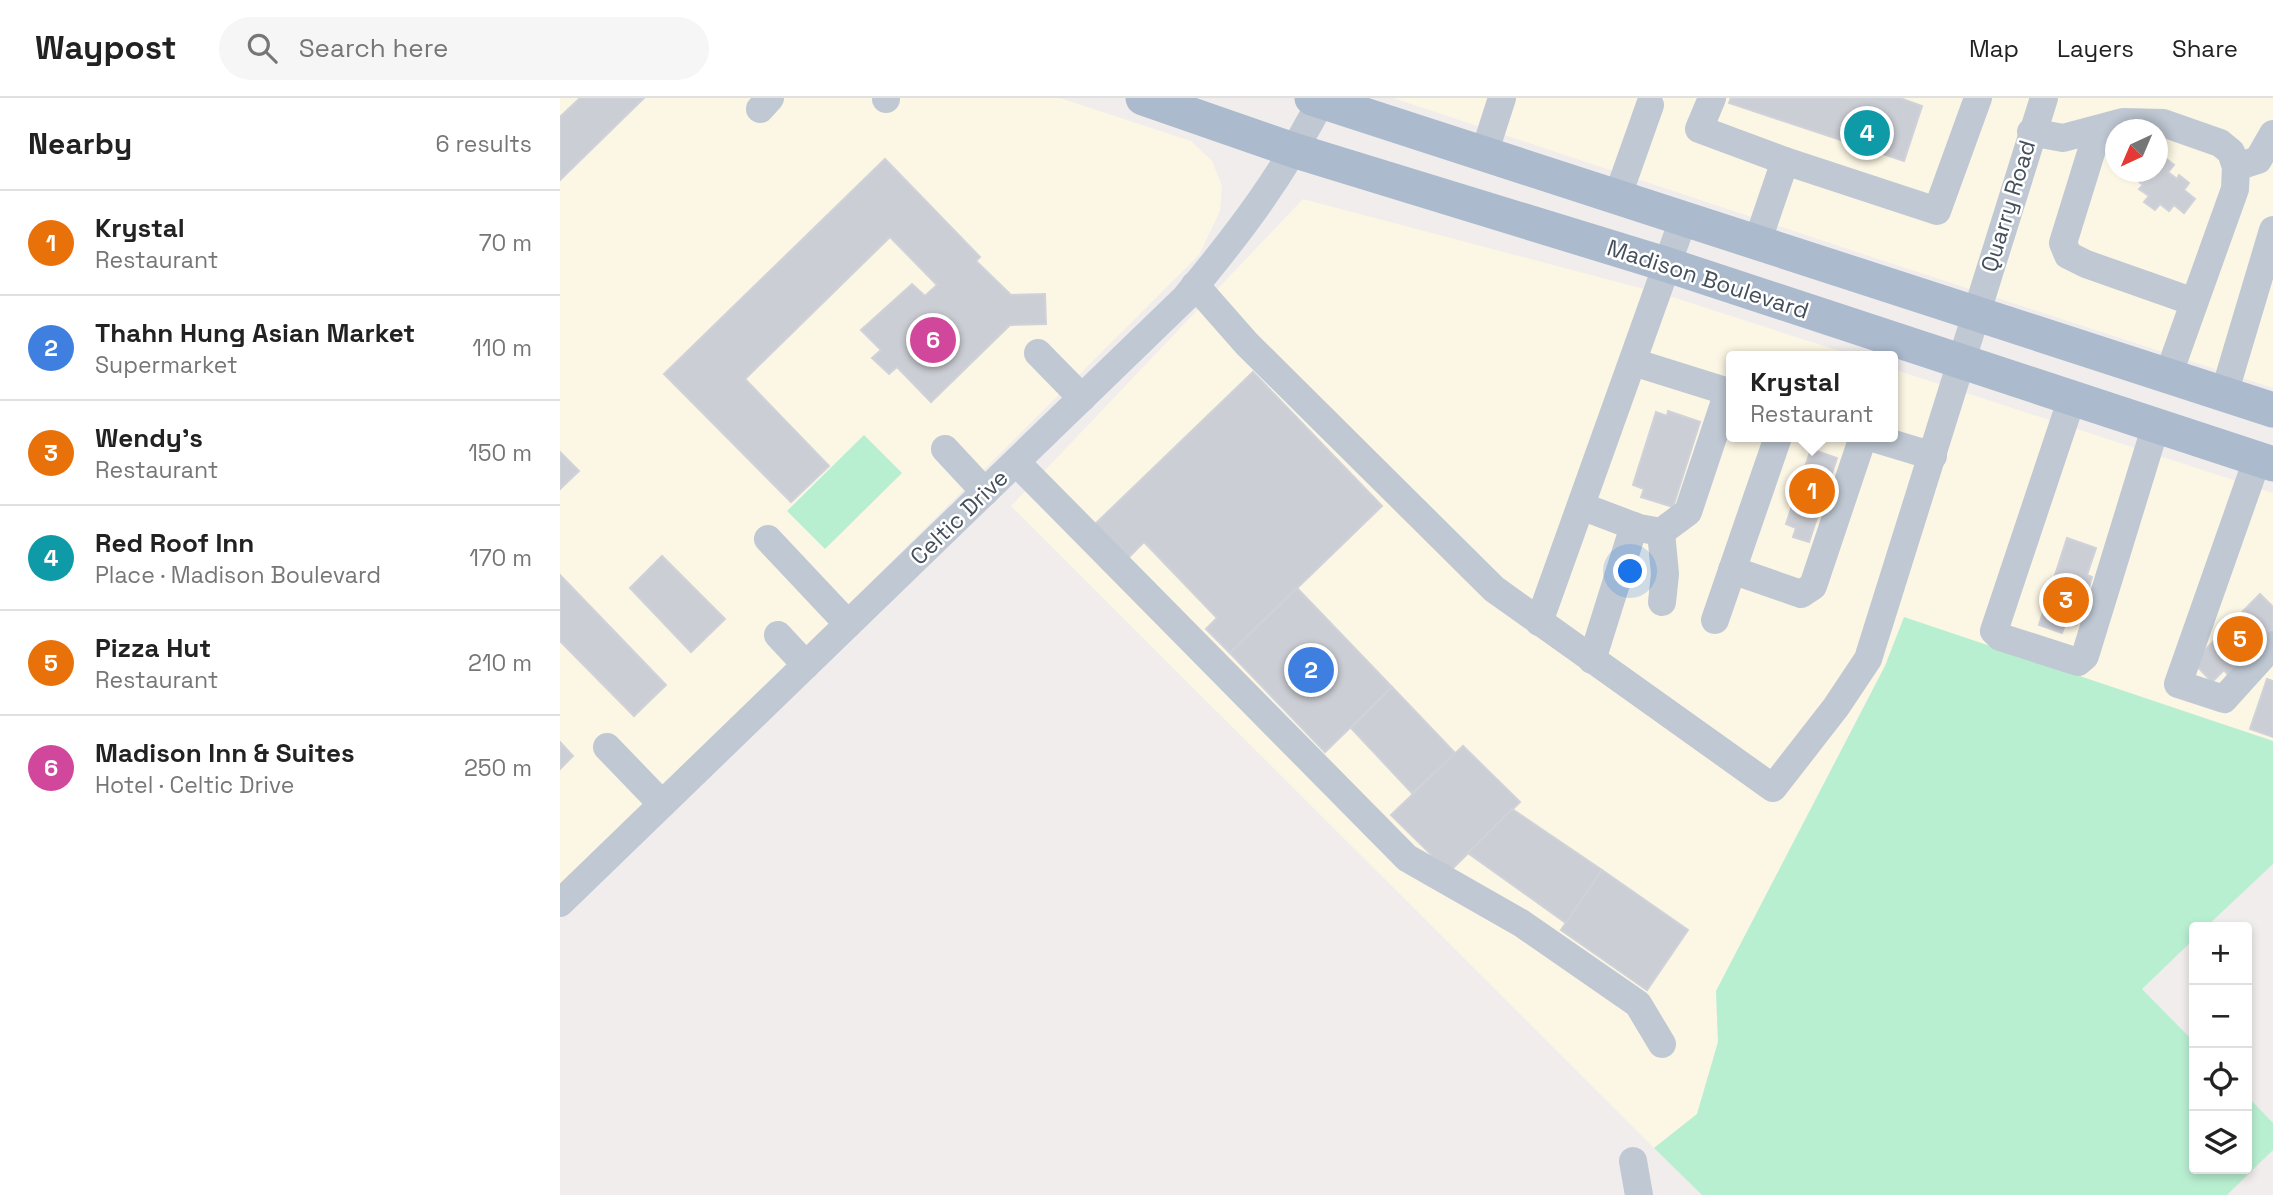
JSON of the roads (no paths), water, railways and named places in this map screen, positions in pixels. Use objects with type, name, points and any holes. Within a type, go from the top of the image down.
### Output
[{"type":"main road","name":"Madison Boulevard","points":[[1143,98],[1296,151],[1668,265],[2265,462]]},
{"type":"main road","points":[[1319,99],[1975,315],[2224,394],[2272,405]]},
{"type":"street","points":[[1484,154],[1502,98]]},
{"type":"street","points":[[1712,98],[1699,129],[1785,161],[1937,211],[1978,98]]},
{"type":"street","name":"Quarry Road","points":[[1592,660],[1773,788],[1836,707],[1868,659],[1933,456],[2031,132],[2044,98]]},
{"type":"street","name":"Celtic Drive","points":[[560,903],[1082,398],[1195,285],[1272,189],[1296,151],[1319,99]]},
{"type":"street","points":[[1616,198],[1650,105]]},
{"type":"street","points":[[2031,132],[2063,138],[2123,122],[2163,123],[2220,143],[2231,152],[2236,167],[2235,189],[2168,376]]},
{"type":"street","points":[[2098,130],[2063,243],[2068,255],[2193,302]]},
{"type":"street","points":[[2236,167],[2259,160],[2273,134]]},
{"type":"street","points":[[1757,243],[1785,161]]},
{"type":"street","points":[[1539,622],[1683,220]]},
{"type":"street","points":[[2224,394],[2273,230]]},
{"type":"street","points":[[1195,285],[1230,326],[1494,589],[1592,660],[1647,529]]},
{"type":"street","points":[[1038,353],[1082,398]]},
{"type":"street","points":[[1633,362],[1726,392]]},
{"type":"street","points":[[2072,398],[1994,631],[2000,637],[2078,662],[2085,656],[2156,425]]},
{"type":"street","points":[[1581,506],[1647,529],[1688,512],[1726,404]]},
{"type":"street","points":[[1715,620],[1776,442]]},
{"type":"street","points":[[1732,570],[1801,594],[1812,586],[1861,442]]},
{"type":"street","points":[[1887,442],[1933,456]]},
{"type":"street","points":[[945,449],[985,492]]},
{"type":"street","points":[[1016,462],[1407,858],[1521,923],[1638,1004],[1662,1044]]},
{"type":"street","points":[[2265,462],[2178,684],[2224,699],[2273,645]]},
{"type":"street","points":[[1647,529],[1665,575],[1662,601]]},
{"type":"street","points":[[768,539],[848,624]]},
{"type":"street","points":[[778,635],[806,665]]},
{"type":"street","points":[[607,747],[662,804]]},
{"type":"street","points":[[1633,1161],[1639,1195]]},
{"type":"place","name":"Red Roof Inn","points":[[1867,133]]},
{"type":"place","name":"Madison Inn & Suites","points":[[933,340]]},
{"type":"place","name":"Krystal","points":[[1812,491]]},
{"type":"place","name":"Wendy's","points":[[2066,600]]},
{"type":"place","name":"Pizza Hut","points":[[2240,639]]},
{"type":"place","name":"Thahn Hung Asian Market","points":[[1311,670]]}]
